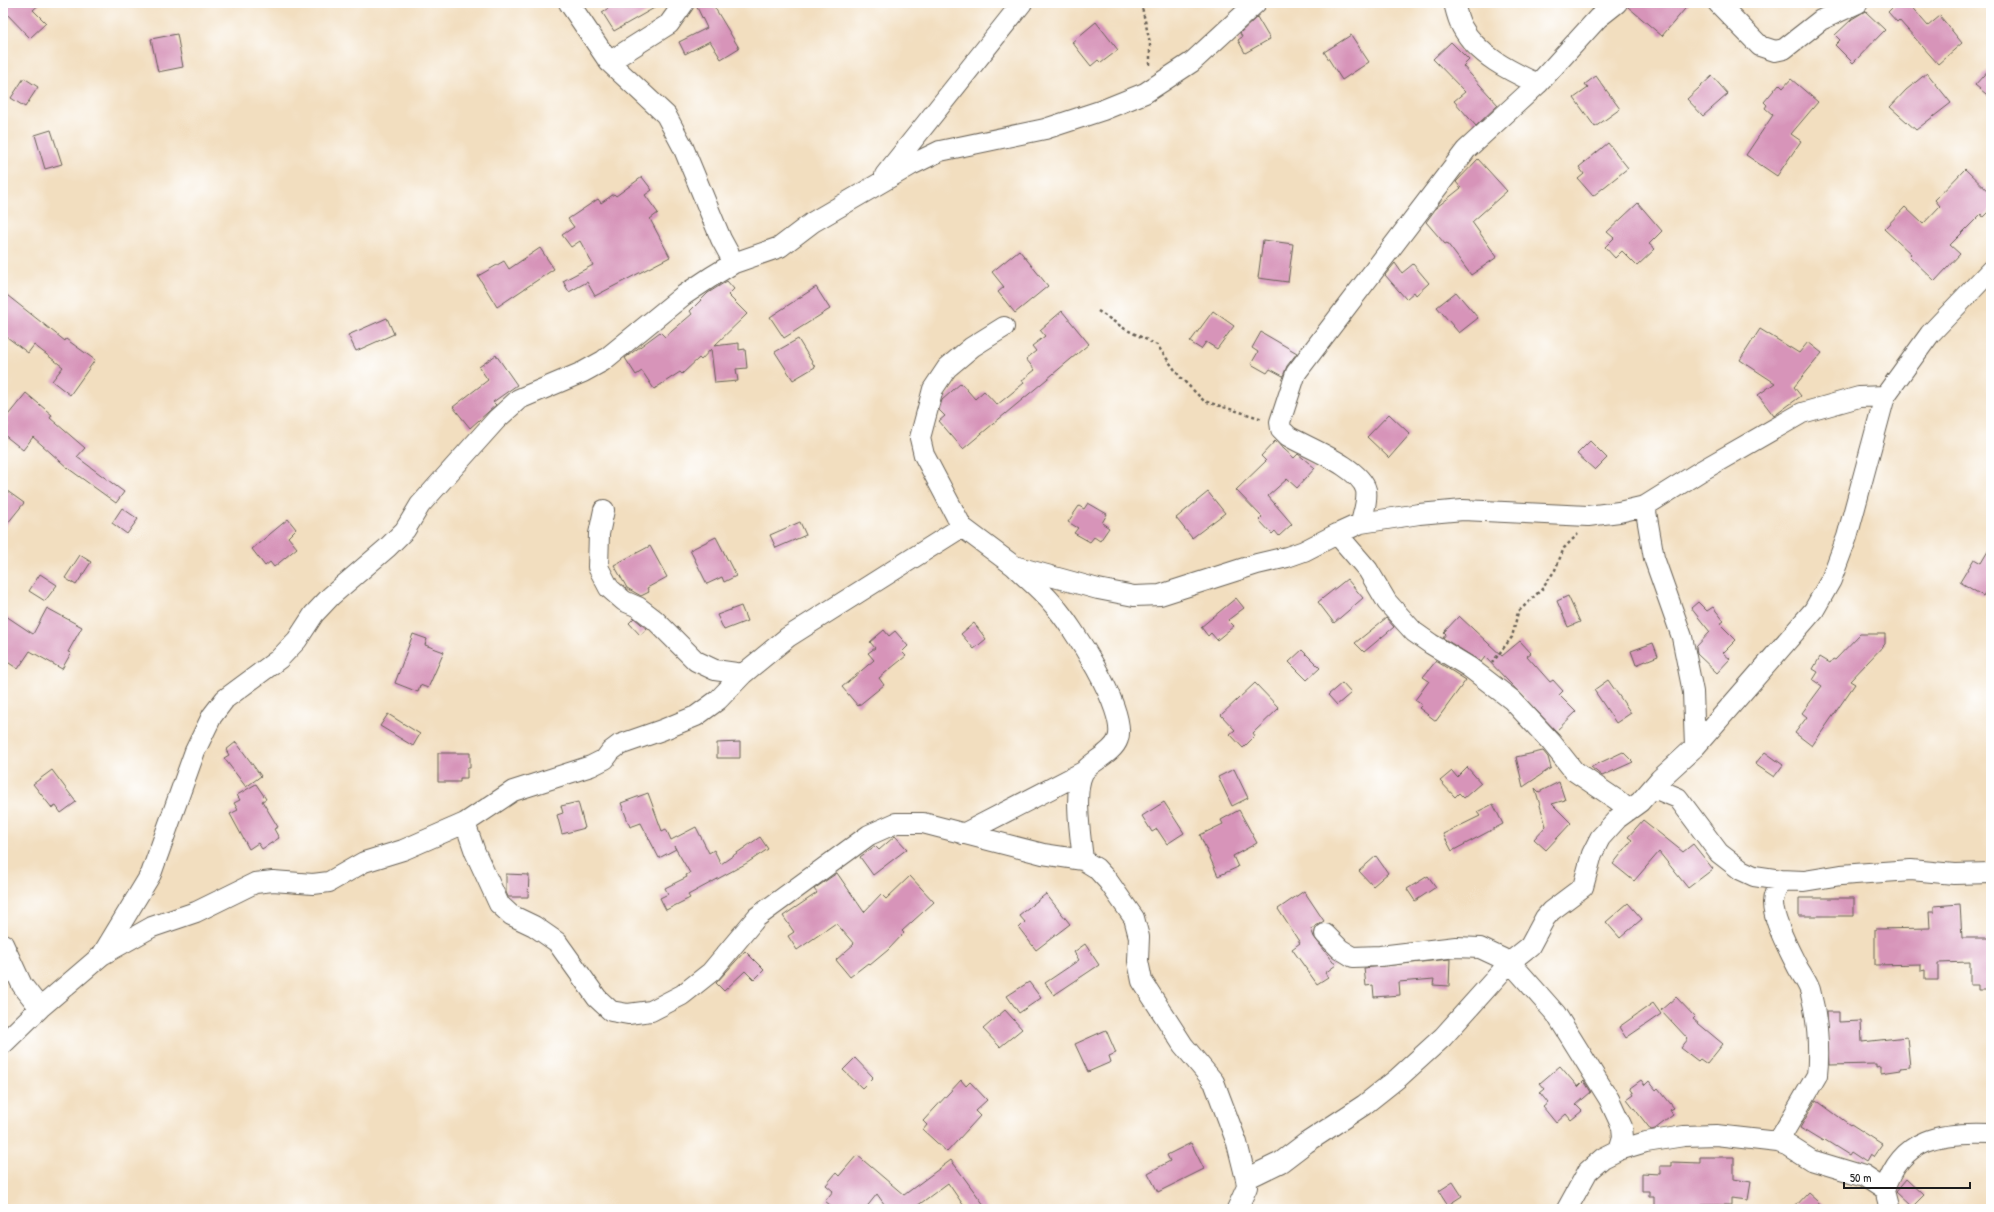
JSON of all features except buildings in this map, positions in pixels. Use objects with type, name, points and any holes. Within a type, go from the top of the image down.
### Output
[{"type":"street","points":[[569,3],[609,62],[666,115],[683,147],[721,239],[734,263]]},
{"type":"street","points":[[609,62],[669,24],[684,3]]},
{"type":"street","points":[[878,184],[1022,3]]},
{"type":"street","points":[[102,955],[151,874],[195,751],[212,716],[225,699],[279,658],[297,640],[314,614],[327,600],[388,548],[404,530],[420,505],[497,419],[519,399],[583,372],[603,361],[684,295],[734,263],[780,248],[813,222],[878,184],[940,151],[1045,129],[1104,110],[1144,93],[1192,62],[1256,3]]},
{"type":"street","points":[[1454,3],[1460,25],[1468,37],[1487,55],[1506,68],[1538,84]]},
{"type":"street","points":[[1361,523],[1366,500],[1366,490],[1361,479],[1352,470],[1288,436],[1280,425],[1296,373],[1466,150],[1538,84],[1598,18],[1617,3]]},
{"type":"street","points":[[1706,3],[1712,3]]},
{"type":"street","points":[[1718,3],[1760,46],[1775,51],[1784,49],[1822,20],[1858,3]]},
{"type":"street","points":[[1246,1179],[1281,1162],[1306,1143],[1364,1105],[1398,1078],[1443,1037],[1496,977],[1530,946],[1551,910],[1583,887],[1592,854],[1600,838],[1618,818],[1654,788],[1660,779],[1695,747],[1814,610],[1831,580],[1855,509],[1885,396],[1930,334],[1991,270]]},
{"type":"street","points":[[963,834],[1083,772],[1118,741],[1120,729],[1117,714],[1107,691],[1068,622],[1052,603],[1014,566],[962,527],[924,455],[920,438],[934,389],[947,368],[972,347],[1004,327]]},
{"type":"street","points":[[1014,566],[1098,589],[1134,596],[1160,595],[1242,568],[1304,551],[1361,523],[1419,514],[1463,510],[1588,516],[1619,512],[1645,506],[1701,471],[1802,413],[1859,397],[1885,396]]},
{"type":"street","points":[[1645,506],[1654,558],[1682,637],[1693,692],[1695,747]]},
{"type":"street","points":[[604,510],[599,534],[598,567],[609,588],[624,601],[638,607],[655,620],[696,661],[715,670],[743,674]]},
{"type":"street","points":[[3,1044],[40,1008],[102,955],[152,927],[196,912],[255,882],[273,881],[313,884],[329,882],[364,862],[403,850],[464,823],[513,791],[591,766],[606,759],[610,751],[619,745],[696,716],[718,700],[743,674],[788,637],[962,527]]},
{"type":"street","points":[[1337,534],[1368,570],[1387,602],[1414,632],[1480,676],[1512,700],[1551,742],[1574,772],[1617,800],[1629,810]]},
{"type":"street","points":[[1083,772],[1078,796],[1083,860]]},
{"type":"street","points":[[1654,788],[1678,798],[1719,852],[1741,870],[1754,876],[1781,880],[1804,881],[1841,875],[1910,870],[1954,874],[1991,873]]},
{"type":"street","points":[[464,823],[475,852],[499,904],[511,915],[534,926],[557,942],[597,998],[611,1011],[628,1014],[651,1011],[682,995],[711,972],[757,917],[869,835],[896,823],[923,823],[1043,854],[1083,860],[1096,868],[1108,881],[1134,918],[1139,937],[1138,961],[1142,981],[1183,1045],[1214,1082],[1237,1143],[1246,1179],[1247,1187],[1237,1209]]},
{"type":"street","points":[[1778,1142],[1817,1075],[1819,1062],[1814,1012],[1809,988],[1795,962],[1775,917],[1773,904],[1775,893],[1781,880]]},
{"type":"street","points":[[1325,934],[1340,949],[1353,957],[1380,956],[1456,947],[1480,948],[1511,963],[1556,1014],[1609,1099],[1622,1127],[1623,1137],[1619,1150]]},
{"type":"street","points":[[3,944],[22,985],[40,1008]]},
{"type":"street","points":[[1567,1209],[1588,1171],[1603,1158],[1619,1150],[1646,1142],[1684,1136],[1716,1134],[1778,1142],[1789,1146],[1811,1160],[1864,1176],[1885,1190]]},
{"type":"street","points":[[1890,1209],[1885,1190],[1890,1173],[1897,1162],[1919,1143],[1939,1136],[1991,1134]]},
{"type":"path","points":[[1142,3],[1150,44],[1150,67],[1144,93]]},
{"type":"path","points":[[1098,311],[1125,329],[1156,345],[1180,377],[1204,401],[1240,411],[1280,425]]},
{"type":"path","points":[[1480,676],[1512,637],[1518,612],[1543,588],[1555,570],[1560,556],[1568,543],[1584,532]]}]
